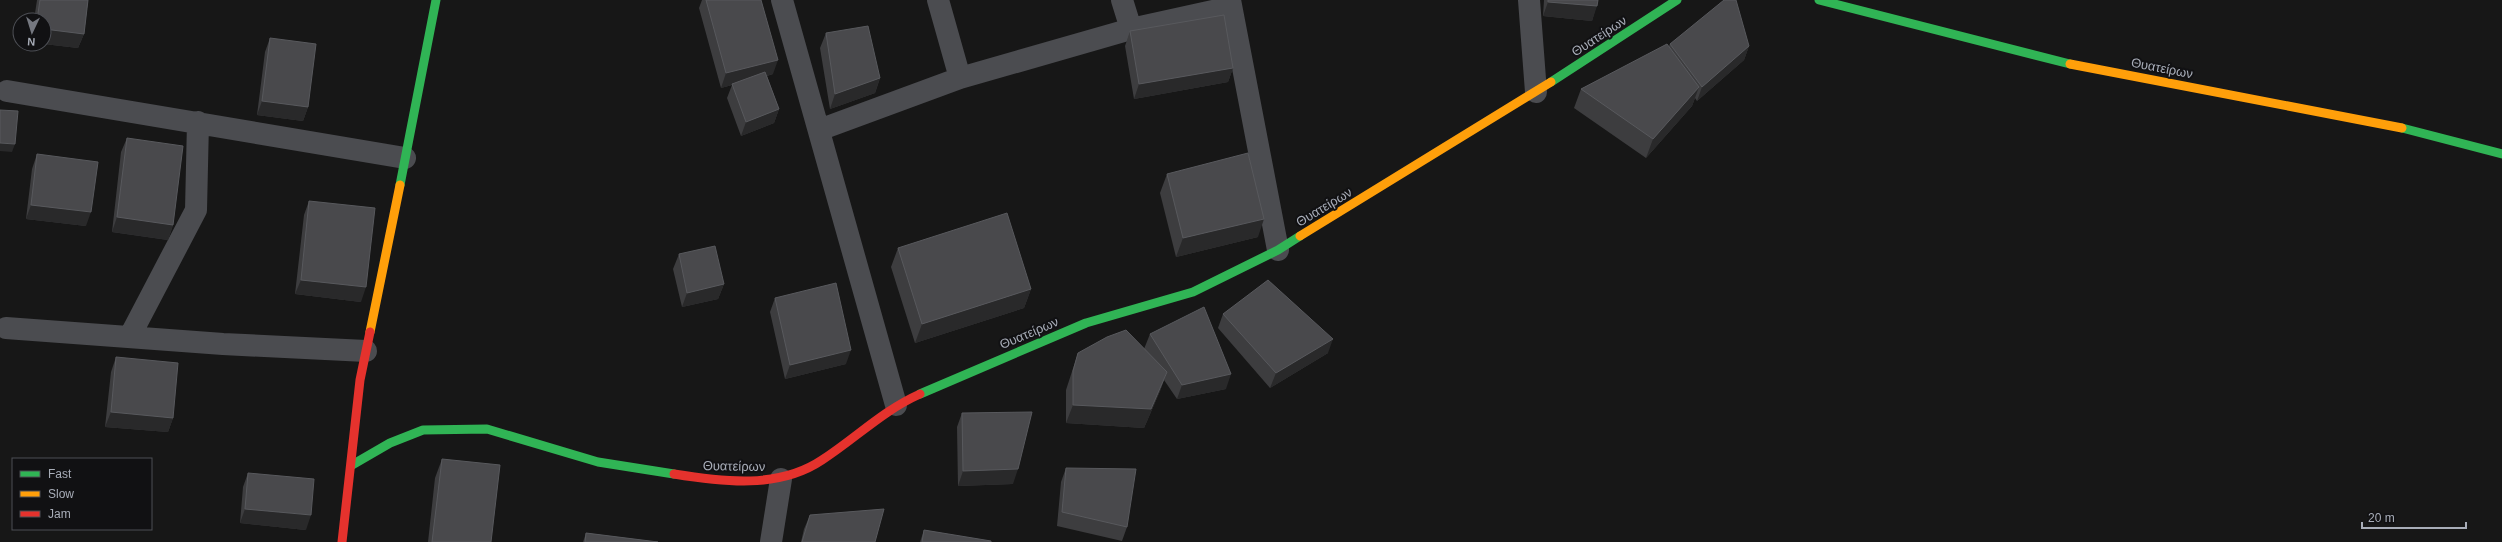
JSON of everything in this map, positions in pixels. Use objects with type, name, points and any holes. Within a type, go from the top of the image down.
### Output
[{"type":"street","points":[[338,540],[352,465],[360,380],[436,0]]},
{"type":"street","points":[[782,0],[896,405]]},
{"type":"street","points":[[938,0],[960,78]]},
{"type":"street","points":[[1122,0],[1131,29]]},
{"type":"street","points":[[1529,0],[1536,92]]},
{"type":"street","name":"Θυατείρων","points":[[352,465],[390,443],[423,430],[452,428],[487,429],[598,462],[696,478],[760,481],[781,479],[822,461],[896,405],[1086,323],[1193,292],[1278,250],[1536,92],[1677,0]]},
{"type":"street","name":"Θυατείρων","points":[[1819,0],[2066,63],[2389,125],[2502,154]]},
{"type":"street","points":[[819,130],[960,78],[1131,29],[1231,3],[1278,250]]},
{"type":"street","points":[[7,91],[405,158]]},
{"type":"street","points":[[130,336],[196,210],[198,122]]},
{"type":"street","points":[[6,328],[223,344],[366,351]]},
{"type":"street","points":[[771,542],[781,479]]},
{"type":"building","points":[[40,0],[88,0],[84,34],[52,30],[52,12],[38,12]]},
{"type":"building","points":[[706,0],[761,0],[778,60],[726,73]]},
{"type":"building","points":[[1548,0],[1598,0],[1597,6],[1548,2]]},
{"type":"building","points":[[1724,0],[1736,0],[1749,46],[1702,87],[1670,44]]},
{"type":"building","points":[[1224,15],[1233,68],[1139,84],[1130,31]]},
{"type":"building","points":[[868,26],[880,78],[835,94],[826,33]]},
{"type":"building","points":[[270,38],[316,44],[308,107],[262,101]]},
{"type":"building","points":[[1667,44],[1699,87],[1653,139],[1581,89]]},
{"type":"building","points":[[765,72],[779,109],[746,122],[732,84]]},
{"type":"building","points":[[0,110],[18,111],[15,144],[0,143]]},
{"type":"building","points":[[127,138],[183,146],[173,225],[117,217]]},
{"type":"building","points":[[1248,153],[1264,219],[1183,238],[1167,174]]},
{"type":"building","points":[[37,154],[98,162],[91,212],[31,205]]},
{"type":"building","points":[[309,201],[375,208],[366,287],[301,280]]},
{"type":"building","points":[[1007,213],[1031,289],[922,324],[898,248]]},
{"type":"building","points":[[715,246],[724,284],[687,293],[679,254]]},
{"type":"building","points":[[1268,280],[1333,339],[1276,373],[1223,314]]},
{"type":"building","points":[[836,283],[851,350],[790,365],[775,298]]},
{"type":"building","points":[[1204,307],[1231,374],[1182,385],[1150,334]]},
{"type":"building","points":[[1126,330],[1167,372],[1151,409],[1073,405],[1073,371],[1078,353],[1107,337]]},
{"type":"building","points":[[116,357],[178,363],[173,418],[111,412]]},
{"type":"building","points":[[1032,412],[1018,469],[963,471],[962,413]]},
{"type":"building","points":[[442,459],[500,465],[491,542],[432,542]]},
{"type":"building","points":[[1066,468],[1136,469],[1127,527],[1062,512]]},
{"type":"building","points":[[248,473],[314,479],[311,515],[245,509]]},
{"type":"building","points":[[884,509],[875,542],[802,542],[810,515]]},
{"type":"building","points":[[924,530],[991,541],[991,542],[922,542]]},
{"type":"building","points":[[586,533],[658,542],[585,542]]},
{"type":"traffic: fast","points":[[400,185],[436,0]]},
{"type":"traffic: fast","points":[[1551,82],[1677,0]]},
{"type":"traffic: fast","points":[[1819,0],[2070,64]]},
{"type":"traffic: fast","points":[[2402,128],[2502,154]]},
{"type":"traffic: fast","points":[[920,394],[1086,323],[1193,292],[1278,250],[1300,236]]},
{"type":"traffic: fast","points":[[352,465],[390,443],[423,430],[487,429],[598,462],[674,474]]},
{"type":"traffic: slow","points":[[2070,64],[2402,128]]},
{"type":"traffic: slow","points":[[1300,236],[1551,82]]},
{"type":"traffic: slow","points":[[370,332],[400,185]]},
{"type":"traffic: jam","points":[[342,542],[360,380],[370,332]]},
{"type":"traffic: jam","points":[[674,474],[731,481],[750,481],[788,476],[822,460],[893,408],[920,394]]}]
